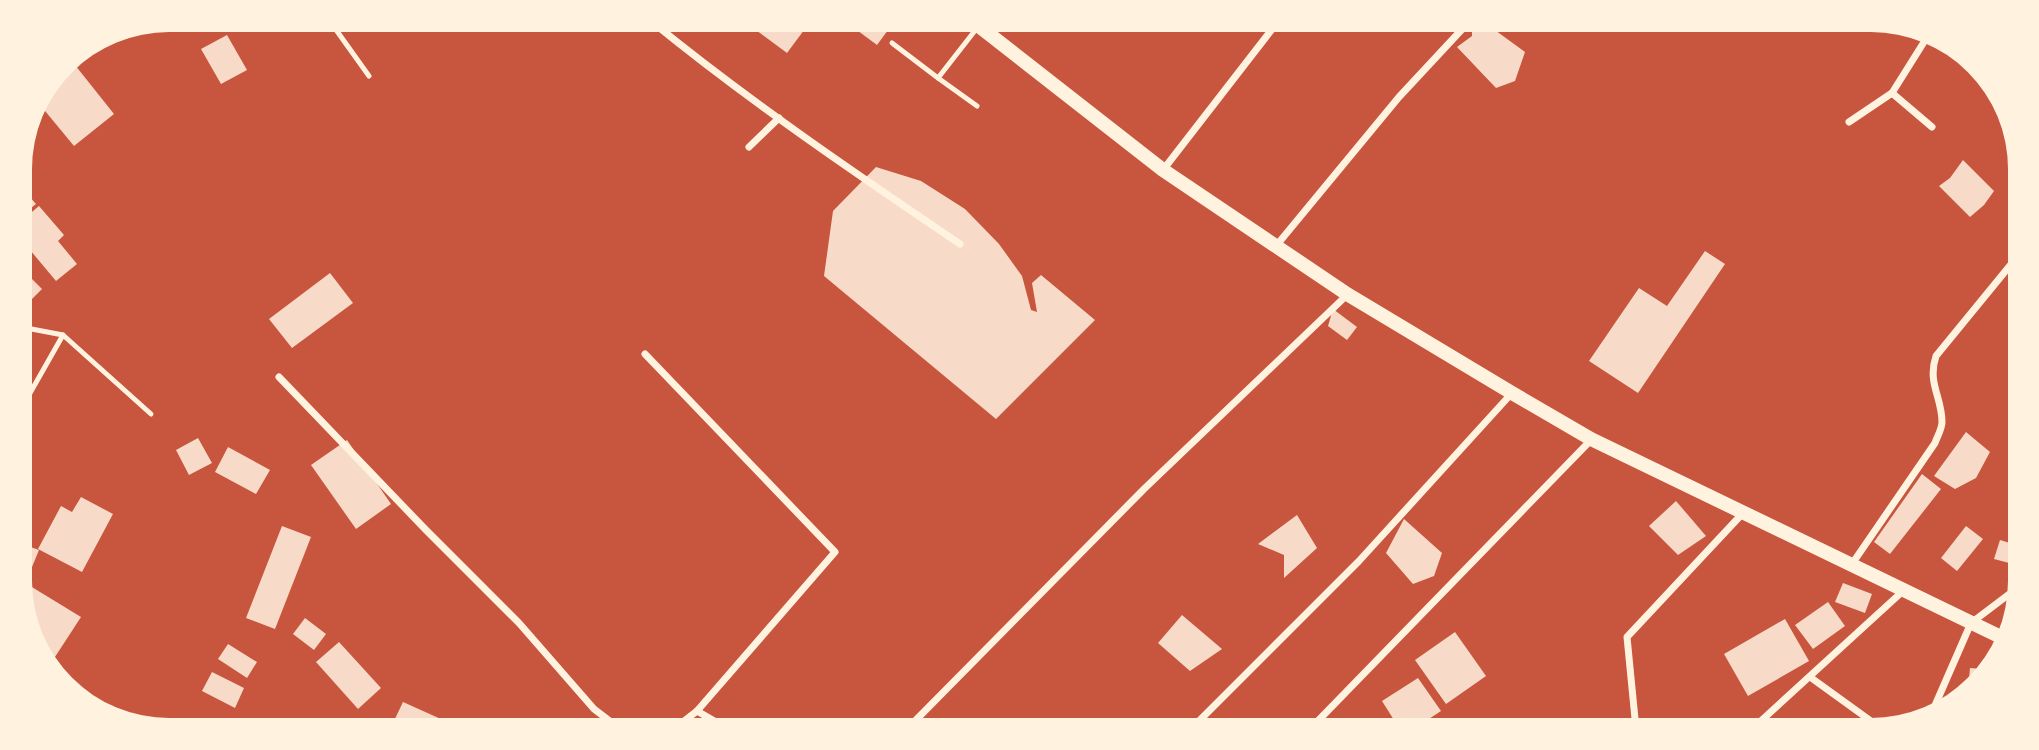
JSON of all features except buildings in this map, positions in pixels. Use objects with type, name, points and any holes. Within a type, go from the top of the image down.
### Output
[{"type":"main road","points":[[987,32],[1163,170],[1347,294],[1512,393],[1591,439],[1996,635]]},
{"type":"street","points":[[664,32],[779,118],[960,244]]},
{"type":"street","points":[[1163,170],[1270,32]]},
{"type":"street","points":[[1276,247],[1399,97],[1459,32]]},
{"type":"street","points":[[1849,122],[1892,93],[1923,43]]},
{"type":"street","points":[[1892,93],[1932,127]]},
{"type":"street","points":[[749,147],[779,118]]},
{"type":"street","points":[[1852,564],[1935,443],[1942,424],[1932,382],[1931,369],[1936,356],[2008,268]]},
{"type":"street","points":[[918,718],[1144,489],[1347,294]]},
{"type":"street","points":[[645,354],[835,552],[688,718]]},
{"type":"street","points":[[279,377],[519,623],[594,709],[606,718]]},
{"type":"street","points":[[1201,718],[1359,561],[1512,393]]},
{"type":"street","points":[[1321,718],[1591,439]]},
{"type":"street","points":[[1635,718],[1627,637],[1744,512]]},
{"type":"street","points":[[1764,718],[1903,591]]},
{"type":"street","points":[[1937,701],[1971,623],[2006,596]]},
{"type":"street","points":[[1810,677],[1867,718]]},
{"type":"street","points":[[697,711],[709,718]]},
{"type":"lane","points":[[338,32],[369,76]]},
{"type":"lane","points":[[938,78],[971,32]]},
{"type":"lane","points":[[892,43],[977,106]]},
{"type":"lane","points":[[32,329],[64,335],[151,414]]},
{"type":"lane","points":[[32,391],[64,335]]}]
